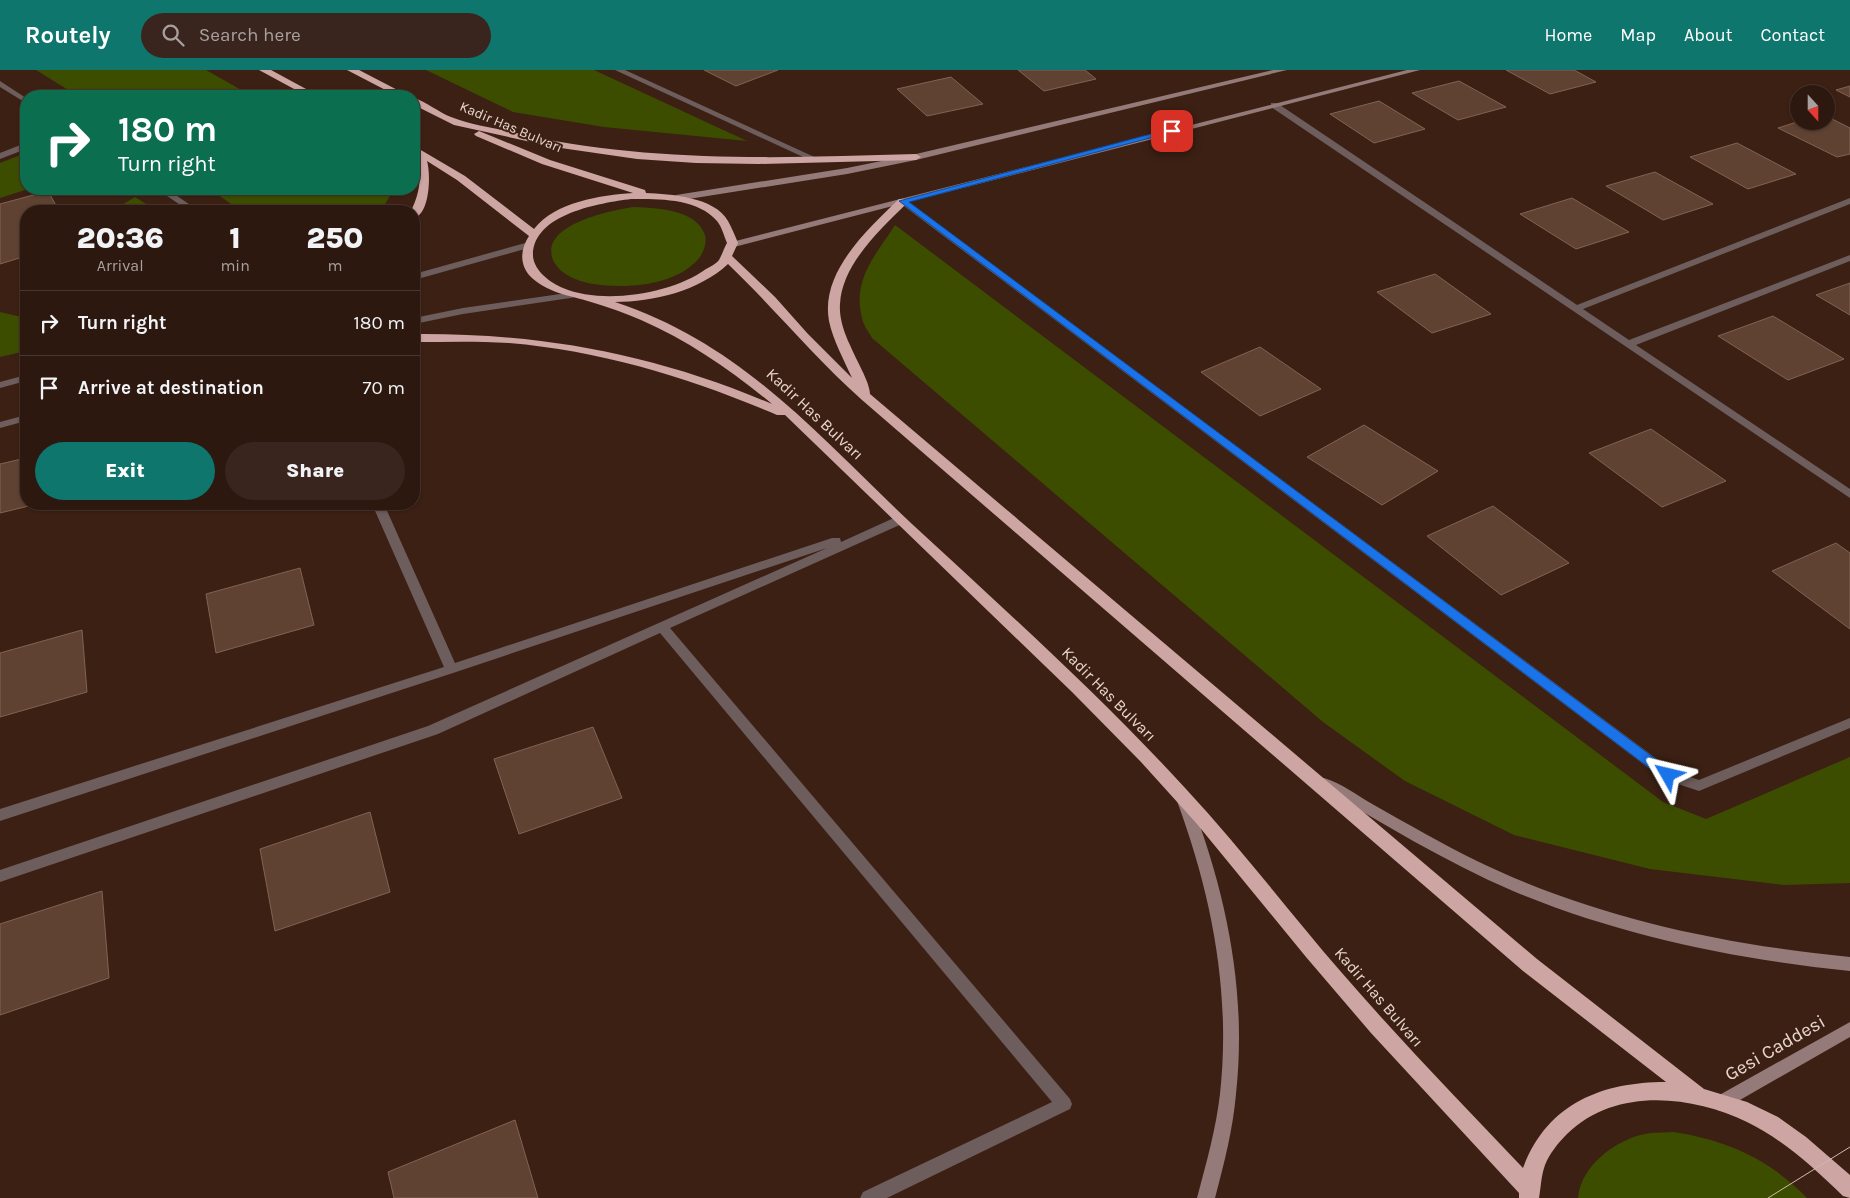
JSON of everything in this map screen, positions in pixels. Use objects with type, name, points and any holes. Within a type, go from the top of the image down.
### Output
[{"type":"highway","points":[[264,70],[302,90]]},
{"type":"highway","points":[[352,70],[392,90]]},
{"type":"highway","name":"Kadir Has Bulvarı","points":[[420,104],[507,147],[546,162],[654,196]]},
{"type":"highway","points":[[446,118],[542,142],[625,155],[708,160],[817,160],[916,157]]},
{"type":"highway","points":[[420,152],[461,178],[532,240]]},
{"type":"highway","points":[[418,205],[426,188],[424,163],[420,156]]},
{"type":"highway","points":[[654,196],[676,198],[712,211],[724,221],[730,233],[729,251],[715,269],[698,281],[676,290],[650,297],[597,300],[574,296],[554,289],[540,280],[531,269],[527,257],[532,240],[547,223],[564,213],[584,205],[615,198],[654,196]]},
{"type":"highway","points":[[866,397],[835,320],[836,300],[841,279],[859,248],[903,201]]},
{"type":"highway","points":[[729,251],[804,337],[866,397],[1530,965],[1698,1096]]},
{"type":"highway","name":"Kadir Has Bulvarı","points":[[597,300],[621,307],[702,347],[744,374],[794,418],[1078,687],[1181,794],[1259,883],[1355,1002],[1529,1194]]},
{"type":"highway","points":[[420,338],[470,337],[515,340],[587,350],[680,373],[757,401],[794,418]]},
{"type":"highway","points":[[1529,1194],[1532,1173],[1545,1144],[1565,1120],[1592,1103],[1624,1093],[1659,1091],[1698,1096],[1741,1110],[1784,1133],[1823,1162],[1850,1189]]},
{"type":"street","points":[[619,70],[817,160]]},
{"type":"street","points":[[676,198],[847,171],[916,157],[1283,70]]},
{"type":"street","points":[[729,251],[903,201],[1416,70]]},
{"type":"street","points":[[0,84],[20,97]]},
{"type":"street","points":[[1274,105],[1850,494]]},
{"type":"street","points":[[0,156],[20,148]]},
{"type":"street","points":[[170,195],[186,205]]},
{"type":"street","points":[[903,201],[1668,775],[1699,786],[1850,723]]},
{"type":"street","points":[[1576,308],[1850,201]]},
{"type":"street","points":[[420,275],[532,240]]},
{"type":"street","points":[[1628,344],[1850,258]]},
{"type":"street","points":[[420,320],[491,307],[574,296]]},
{"type":"street","points":[[0,385],[20,380]]},
{"type":"street","points":[[0,425],[20,420]]},
{"type":"street","points":[[381,510],[452,669]]},
{"type":"street","points":[[0,876],[433,730],[900,520]]},
{"type":"street","points":[[0,815],[452,669],[900,520]]},
{"type":"street","points":[[662,627],[1064,1104],[869,1198]]},
{"type":"street","points":[[1304,772],[1472,866],[1536,893],[1594,914],[1664,934],[1728,948],[1807,960],[1850,964]]},
{"type":"street","points":[[1181,794],[1200,842],[1215,895],[1225,951],[1231,1021],[1228,1095],[1218,1154],[1206,1198]]},
{"type":"street","name":"Gesi Caddesi","points":[[1720,1103],[1850,1029]]},
{"type":"green space","points":[[36,70],[206,70],[241,90],[68,90]]},
{"type":"green space","points":[[426,70],[594,70],[747,141],[604,127],[513,112]]},
{"type":"green space","points":[[20,155],[20,192],[0,198],[0,163]]},
{"type":"green space","points":[[218,195],[390,195],[385,205],[233,205]]},
{"type":"green space","points":[[135,197],[148,205],[122,205]]},
{"type":"green space","points":[[634,207],[664,209],[685,215],[693,220],[700,226],[706,238],[700,257],[690,267],[665,280],[636,285],[621,286],[588,283],[571,277],[557,267],[551,249],[556,238],[566,229],[594,216]]},
{"type":"green space","points":[[895,225],[1663,802],[1706,819],[1850,757],[1850,883],[1784,885],[1650,869],[1514,835],[1405,781],[1323,722],[872,338],[863,321],[860,291],[868,268]]},
{"type":"green space","points":[[0,312],[20,317],[20,352],[0,357]]},
{"type":"green space","points":[[1673,1132],[1711,1140],[1746,1153],[1778,1172],[1807,1198],[1578,1198],[1586,1175],[1593,1165],[1612,1148],[1634,1137],[1645,1134]]},
{"type":"building","points":[[704,70],[778,70],[736,86]]},
{"type":"building","points":[[1018,70],[1085,70],[1096,79],[1044,91]]},
{"type":"building","points":[[1506,70],[1574,70],[1596,82],[1550,94]]},
{"type":"building","points":[[951,77],[983,104],[927,116],[897,89]]},
{"type":"building","points":[[1459,81],[1506,107],[1458,120],[1412,93]]},
{"type":"building","points":[[1850,86],[1850,97],[1836,90]]},
{"type":"building","points":[[1379,101],[1425,129],[1374,143],[1330,114]]},
{"type":"building","points":[[1835,120],[1850,128],[1850,154],[1837,157],[1778,128],[1790,124],[1790,130],[1835,130]]},
{"type":"building","points":[[1737,143],[1796,174],[1748,189],[1690,157]]},
{"type":"building","points":[[1655,172],[1713,204],[1663,220],[1606,186]]},
{"type":"building","points":[[33,195],[50,195],[56,205],[20,205],[20,258],[0,264],[0,204]]},
{"type":"building","points":[[1572,198],[1629,232],[1576,249],[1520,214]]},
{"type":"building","points":[[1435,274],[1491,314],[1432,333],[1377,292]]},
{"type":"building","points":[[1850,283],[1850,315],[1816,295]]},
{"type":"building","points":[[1773,316],[1844,359],[1788,380],[1718,336]]},
{"type":"building","points":[[1260,347],[1321,389],[1260,416],[1201,372]]},
{"type":"building","points":[[1364,425],[1438,471],[1382,505],[1307,457]]},
{"type":"building","points":[[1651,429],[1726,481],[1662,507],[1589,453]]},
{"type":"building","points":[[20,459],[20,508],[0,513],[0,464]]},
{"type":"building","points":[[1493,506],[1569,563],[1501,595],[1427,536]]},
{"type":"building","points":[[1836,543],[1850,553],[1850,629],[1772,571]]},
{"type":"building","points":[[300,568],[314,625],[216,653],[206,594]]},
{"type":"building","points":[[82,630],[87,692],[0,717],[0,653]]},
{"type":"building","points":[[593,727],[622,798],[519,834],[494,759]]},
{"type":"building","points":[[370,812],[390,892],[275,931],[260,849]]},
{"type":"building","points":[[102,891],[109,978],[0,1015],[0,924]]},
{"type":"building","points":[[515,1120],[538,1198],[394,1198],[388,1172]]},
{"type":"tram line","points":[[1768,1198],[1850,1147]]},
{"type":"route","points":[[1172,131],[903,201],[1668,775]]}]
